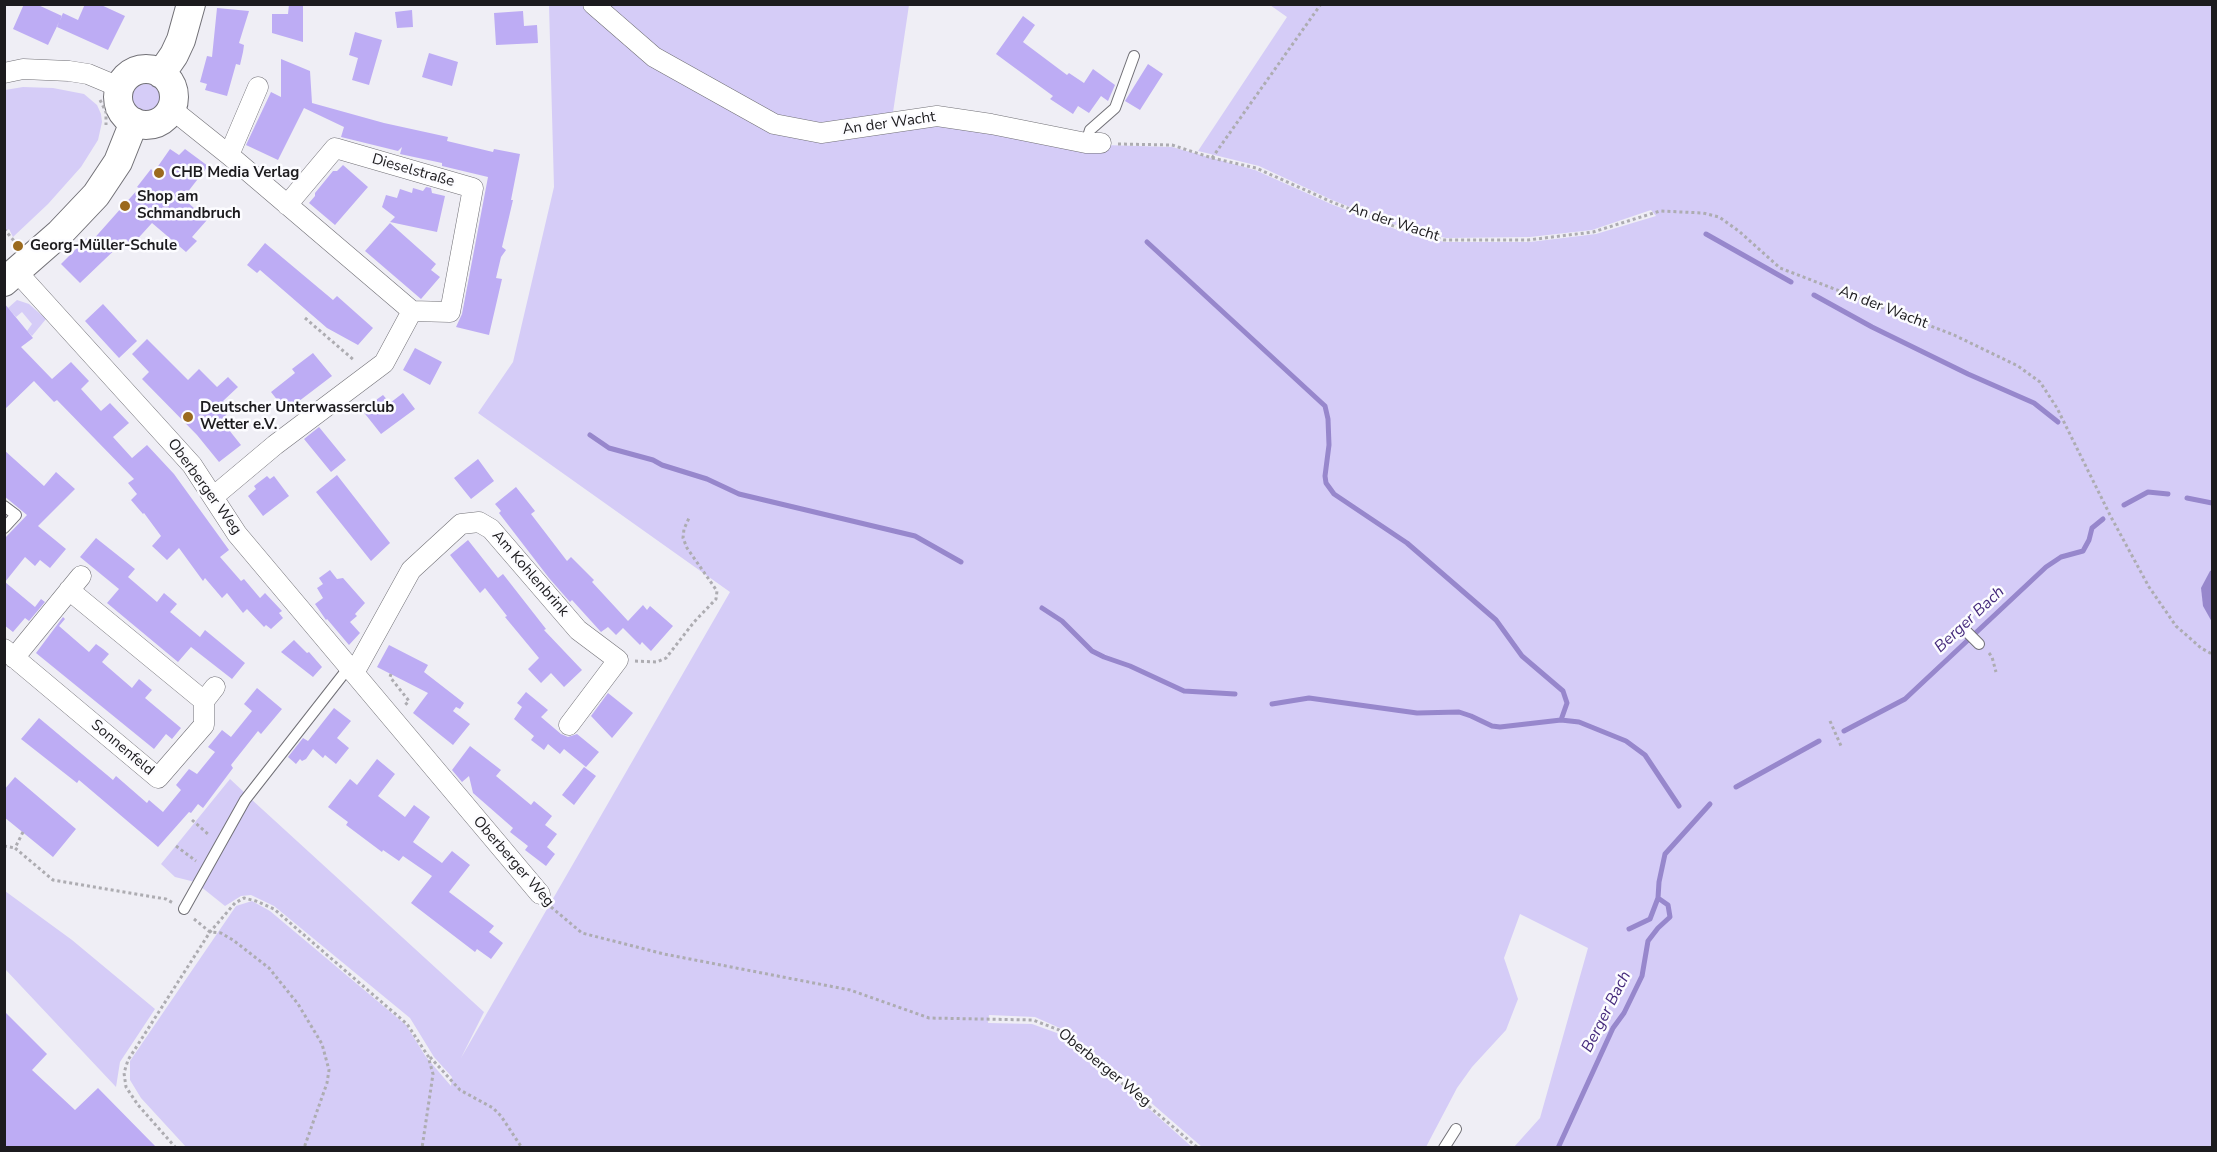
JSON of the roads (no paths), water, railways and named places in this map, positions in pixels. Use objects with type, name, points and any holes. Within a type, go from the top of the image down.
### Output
[{"type":"street","points":[[161,74],[181,40],[191,4]]},
{"type":"street","name":"An der Wacht","points":[[593,4],[654,57],[774,124],[821,133],[936,116],[1094,143]]},
{"type":"street","points":[[4,73],[23,69],[48,69],[88,74],[112,83],[140,69],[149,69],[168,79],[174,94],[173,104],[164,118],[152,124],[134,122],[120,109],[112,83]]},
{"type":"street","points":[[229,155],[258,87]]},
{"type":"street","points":[[169,112],[179,115],[229,155],[412,310],[384,363],[275,445],[213,497]]},
{"type":"street","points":[[13,267],[82,211],[96,195],[118,162],[134,122]]},
{"type":"street","name":"Dieselstraße","points":[[287,205],[335,148],[473,188],[450,312],[412,310]]},
{"type":"street","name":"Oberberger Weg","points":[[13,267],[192,465],[237,534],[540,894]]},
{"type":"street","name":"Am Kohlenbrink","points":[[351,670],[411,570],[461,524],[479,522],[491,529],[578,630],[618,660],[569,725]]},
{"type":"street","name":"Sonnenfeld","points":[[75,583],[210,694],[204,725],[158,778],[9,654],[75,583]]},
{"type":"lane","points":[[1094,143],[1090,130],[1115,108],[1134,56]]},
{"type":"lane","points":[[4,506],[16,515],[4,528]]},
{"type":"lane","points":[[1965,630],[1979,644]]},
{"type":"lane","points":[[184,909],[245,800],[351,670]]},
{"type":"lane","points":[[1444,1148],[1456,1129]]},
{"type":"waterway","points":[[1706,234],[1791,282]]},
{"type":"waterway","points":[[1147,242],[1325,406],[1329,445],[1325,476],[1326,483],[1334,494],[1407,543],[1496,620],[1522,656],[1563,691],[1567,703],[1561,720]]},
{"type":"waterway","points":[[1814,295],[1872,327],[2034,403],[2058,422]]},
{"type":"waterway","points":[[590,435],[609,448],[653,460],[707,479],[739,494],[915,536],[961,562]]},
{"type":"waterway","name":"Berger Bach","points":[[2124,505],[2148,492],[2168,494]]},
{"type":"waterway","name":"Berger Bach","points":[[2187,498],[2212,503]]},
{"type":"waterway","name":"Berger Bach","points":[[1844,731],[1905,699],[2046,567],[2061,557],[2083,551],[2092,528],[2103,519]]},
{"type":"waterway","points":[[1042,608],[1062,621],[1092,651],[1104,657],[1130,666],[1184,691],[1235,694]]},
{"type":"waterway","points":[[1272,704],[1309,698],[1417,713],[1459,712],[1492,726],[1500,727],[1561,720],[1579,722],[1626,741],[1645,755],[1679,806]]},
{"type":"waterway","name":"Berger Bach","points":[[1736,787],[1819,741]]},
{"type":"waterway","name":"Berger Bach","points":[[1558,1148],[1613,1028],[1624,1013],[1642,976],[1648,941],[1670,917],[1668,905],[1658,898],[1665,854],[1710,804]]},
{"type":"waterway","points":[[1629,929],[1650,919],[1658,898]]},
{"type":"place","name":"CHB Media Verlag","points":[[159,173]]},
{"type":"place","name":"Shop am Schmandbruch","points":[[125,206]]},
{"type":"place","name":"Georg-Müller-Schule","points":[[18,246]]},
{"type":"place","name":"Deutscher Unterwasserclub Wetter e.V.","points":[[188,417]]}]
